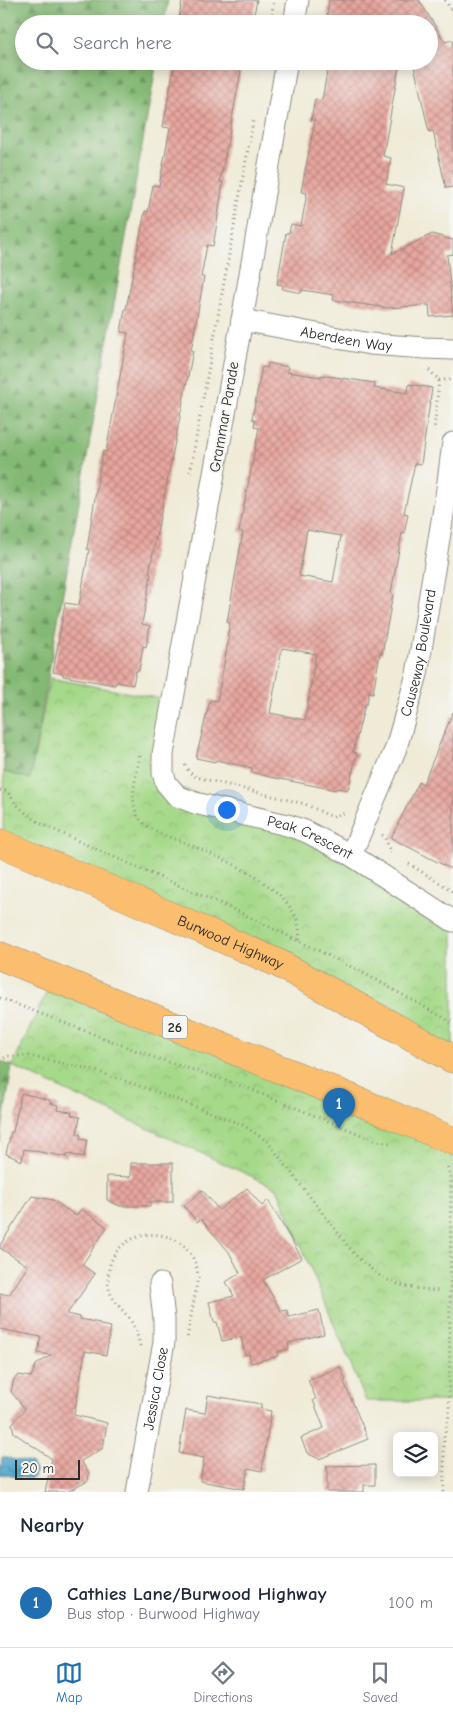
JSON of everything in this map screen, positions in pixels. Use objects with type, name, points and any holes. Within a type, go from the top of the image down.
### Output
[{"type":"highway","name":"Burwood Highway","points":[[0,843],[90,880],[278,963],[453,1059]]},
{"type":"highway","name":"26","points":[[0,956],[339,1093],[450,1156]]},
{"type":"highway","points":[[0,972],[31,969]]},
{"type":"street","points":[[296,15],[298,0]]},
{"type":"street","name":"Grammar Parade","points":[[163,774],[162,764],[166,738],[285,70]]},
{"type":"street","name":"Aberdeen Way","points":[[242,320],[370,344],[453,349]]},
{"type":"street","name":"Causeway Boulevard","points":[[351,855],[396,748],[417,674],[446,496],[443,440]]},
{"type":"street","name":"Peak Crescent","points":[[163,774],[170,790],[177,796],[186,800],[296,827],[351,855],[453,920]]},
{"type":"street","name":"Jessica Close","points":[[137,1492],[164,1342],[164,1319],[160,1284]]},
{"type":"path","points":[[272,15],[274,0]]},
{"type":"path","points":[[445,0],[453,13]]},
{"type":"path","points":[[421,369],[430,370],[439,380],[443,440]]},
{"type":"path","points":[[439,380],[450,380]]},
{"type":"path","points":[[184,759],[186,768],[196,777],[305,804],[332,817],[343,814],[348,810]]},
{"type":"path","points":[[0,790],[7,791],[16,804],[40,823],[237,911],[360,971],[453,1023]]},
{"type":"path","points":[[378,833],[384,836],[387,848],[393,855]]},
{"type":"path","points":[[402,860],[453,891]]},
{"type":"path","points":[[0,998],[153,1057],[238,1084],[377,1141],[392,1144]]},
{"type":"path","points":[[0,1061],[7,1056],[29,1056],[93,1070],[244,1125],[267,1141],[355,1255],[369,1267],[390,1282],[440,1291]]},
{"type":"path","points":[[444,1492],[444,1437],[450,1415],[452,1180],[450,1156]]},
{"type":"green space","points":[[0,0],[168,0],[166,15],[15,15],[15,70],[155,70],[30,779],[4,772],[0,564]]},
{"type":"green space","points":[[50,678],[173,701],[166,783],[287,825],[453,921],[453,1059],[3,844],[4,772],[30,779]]},
{"type":"green space","points":[[53,978],[453,1141],[453,1401],[366,1401],[277,1188],[12,1066]]},
{"type":"green space","points":[[0,1061],[12,1066],[0,1142]]},
{"type":"water","points":[[2,1457],[31,1463],[35,1470],[34,1477],[30,1479],[0,1474]]},
{"type":"building","points":[[182,0],[257,0],[254,15],[180,15]]},
{"type":"building","points":[[329,0],[419,0],[428,15],[327,15]]},
{"type":"building","points":[[438,31],[445,42],[453,40],[453,187],[446,188],[433,131],[429,132],[415,70],[438,70]]},
{"type":"building","points":[[173,70],[241,71],[220,182],[223,182],[213,246],[207,245],[201,277],[204,277],[191,351],[193,351],[149,573],[151,574],[142,624],[150,626],[146,647],[143,646],[139,671],[136,671],[133,685],[116,682],[115,685],[63,676],[64,674],[53,672],[65,603],[79,605],[89,550],[87,549],[98,478],[103,451],[106,452],[128,333],[121,332],[125,309],[145,211],[148,212],[153,185],[159,186],[170,128],[163,127]]},
{"type":"building","points":[[327,70],[398,70],[383,156],[391,158],[386,184],[404,188],[392,254],[432,234],[453,240],[453,254],[447,255],[453,315],[430,317],[429,305],[388,308],[333,300],[334,295],[302,290],[301,293],[282,289],[283,285],[277,284],[286,233],[289,233],[291,224],[301,226],[307,193],[301,192],[315,120],[311,120],[315,99],[322,100]]},
{"type":"building","points":[[268,363],[288,367],[287,372],[375,383],[374,388],[408,393],[409,384],[432,388],[421,464],[415,463],[404,513],[408,514],[404,534],[402,533],[382,654],[380,653],[373,693],[369,692],[353,752],[357,753],[348,790],[337,788],[336,790],[270,777],[251,772],[252,768],[216,760],[215,762],[196,758],[210,700],[217,701],[229,637],[227,637],[230,623],[227,622],[243,532],[239,532],[259,428],[254,427],[255,420],[252,419],[262,367],[267,368]],"holes":[[[307,530],[341,536],[333,582],[299,576]],[[282,648],[316,654],[305,720],[270,713]]]},
{"type":"building","points":[[453,712],[453,870],[391,838],[419,782],[423,784]]},
{"type":"building","points":[[21,1093],[50,1100],[50,1103],[58,1105],[57,1110],[72,1112],[71,1115],[80,1117],[77,1134],[81,1135],[80,1139],[87,1140],[84,1157],[67,1154],[67,1157],[24,1149],[22,1161],[6,1154],[11,1132],[13,1132]]},
{"type":"building","points":[[131,1163],[173,1163],[173,1202],[150,1202],[150,1206],[120,1206],[107,1200],[107,1176],[131,1177]]},
{"type":"building","points":[[247,1188],[262,1206],[268,1200],[302,1258],[263,1280],[281,1311],[287,1310],[289,1317],[319,1310],[324,1334],[288,1343],[289,1349],[277,1352],[278,1356],[251,1363],[249,1354],[245,1355],[241,1337],[222,1341],[217,1322],[214,1322],[209,1302],[234,1296],[226,1282],[240,1273],[229,1252],[201,1219],[197,1222],[184,1206],[202,1190],[219,1210]]},
{"type":"building","points":[[32,1196],[53,1200],[76,1216],[81,1209],[107,1227],[82,1265],[95,1274],[67,1314],[111,1327],[106,1355],[85,1351],[74,1415],[107,1423],[103,1448],[81,1461],[89,1473],[88,1481],[67,1492],[45,1492],[52,1459],[14,1433],[12,1424],[25,1409],[11,1392],[14,1379],[19,1375],[31,1377],[36,1365],[51,1355],[38,1353],[41,1337],[0,1329],[0,1293],[9,1295],[28,1266],[0,1248],[0,1245]]},
{"type":"building","points":[[340,1367],[346,1380],[344,1382],[368,1439],[319,1459],[307,1453],[301,1438],[324,1428],[313,1400],[316,1399],[308,1380]]},
{"type":"building","points":[[208,1395],[261,1404],[261,1409],[271,1411],[262,1471],[248,1468],[244,1489],[200,1481],[204,1458],[179,1453],[186,1410],[205,1413]]},
{"type":"building","points":[[375,1465],[375,1485],[364,1485],[364,1492],[327,1492],[327,1466]]},
{"type":"place","name":"Cathies Lane/Burwood Highway","points":[[339,1129]]}]
